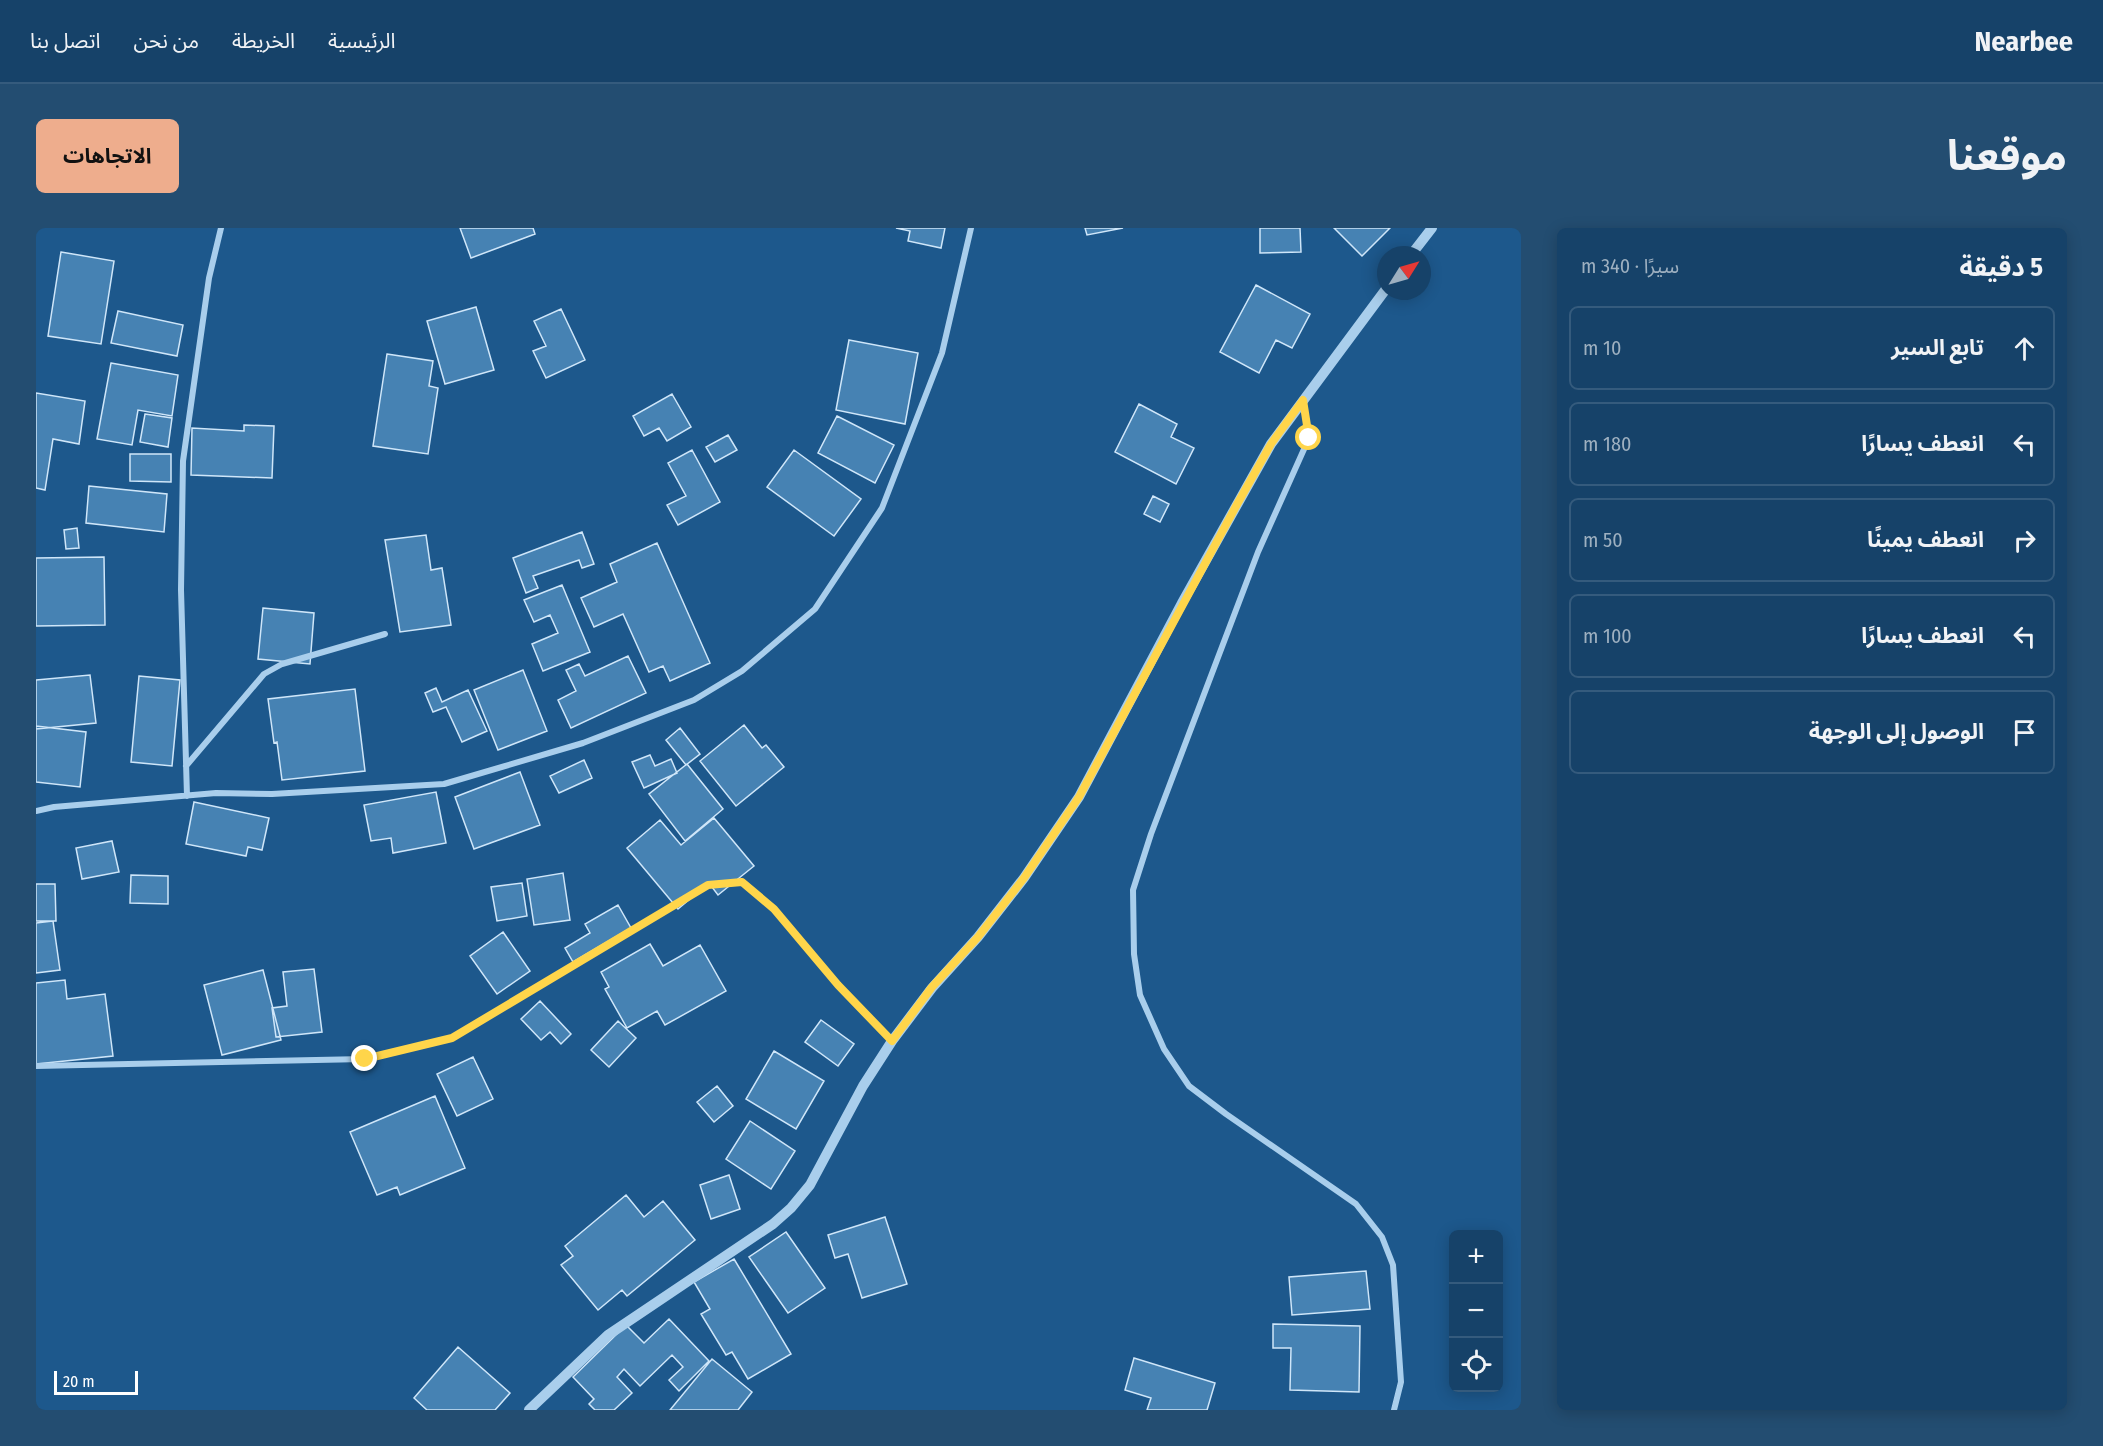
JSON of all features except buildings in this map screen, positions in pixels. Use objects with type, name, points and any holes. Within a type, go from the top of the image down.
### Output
[{"type":"street","points":[[187,796],[181,590],[183,461],[208,278],[221,228]]},
{"type":"street","points":[[36,811],[54,807],[216,793],[272,794],[444,784],[583,743],[694,700],[742,671],[815,609],[882,508],[942,353],[971,228]]},
{"type":"street","points":[[1418,246],[1432,228]]},
{"type":"street","points":[[529,1410],[608,1335],[773,1224],[791,1208],[810,1185],[863,1086],[892,1041],[932,987],[978,937],[1024,878],[1079,797],[1271,444],[1378,300]]},
{"type":"street","points":[[1303,400],[1309,438],[1258,552],[1151,834],[1133,890],[1134,954],[1140,995],[1164,1049],[1190,1086],[1226,1114],[1356,1204],[1382,1237],[1393,1265],[1401,1382],[1394,1410]]},
{"type":"street","points":[[186,766],[264,674],[282,664],[386,634]]},
{"type":"street","points":[[36,1066],[365,1059],[452,1038],[708,885],[742,882],[774,909],[838,985],[892,1041]]},
{"type":"route","points":[[365,1059],[452,1038],[708,885],[742,882],[774,909],[838,985],[892,1041],[932,987],[978,937],[1024,878],[1079,797],[1182,603],[1271,444],[1303,400],[1309,438]]}]
